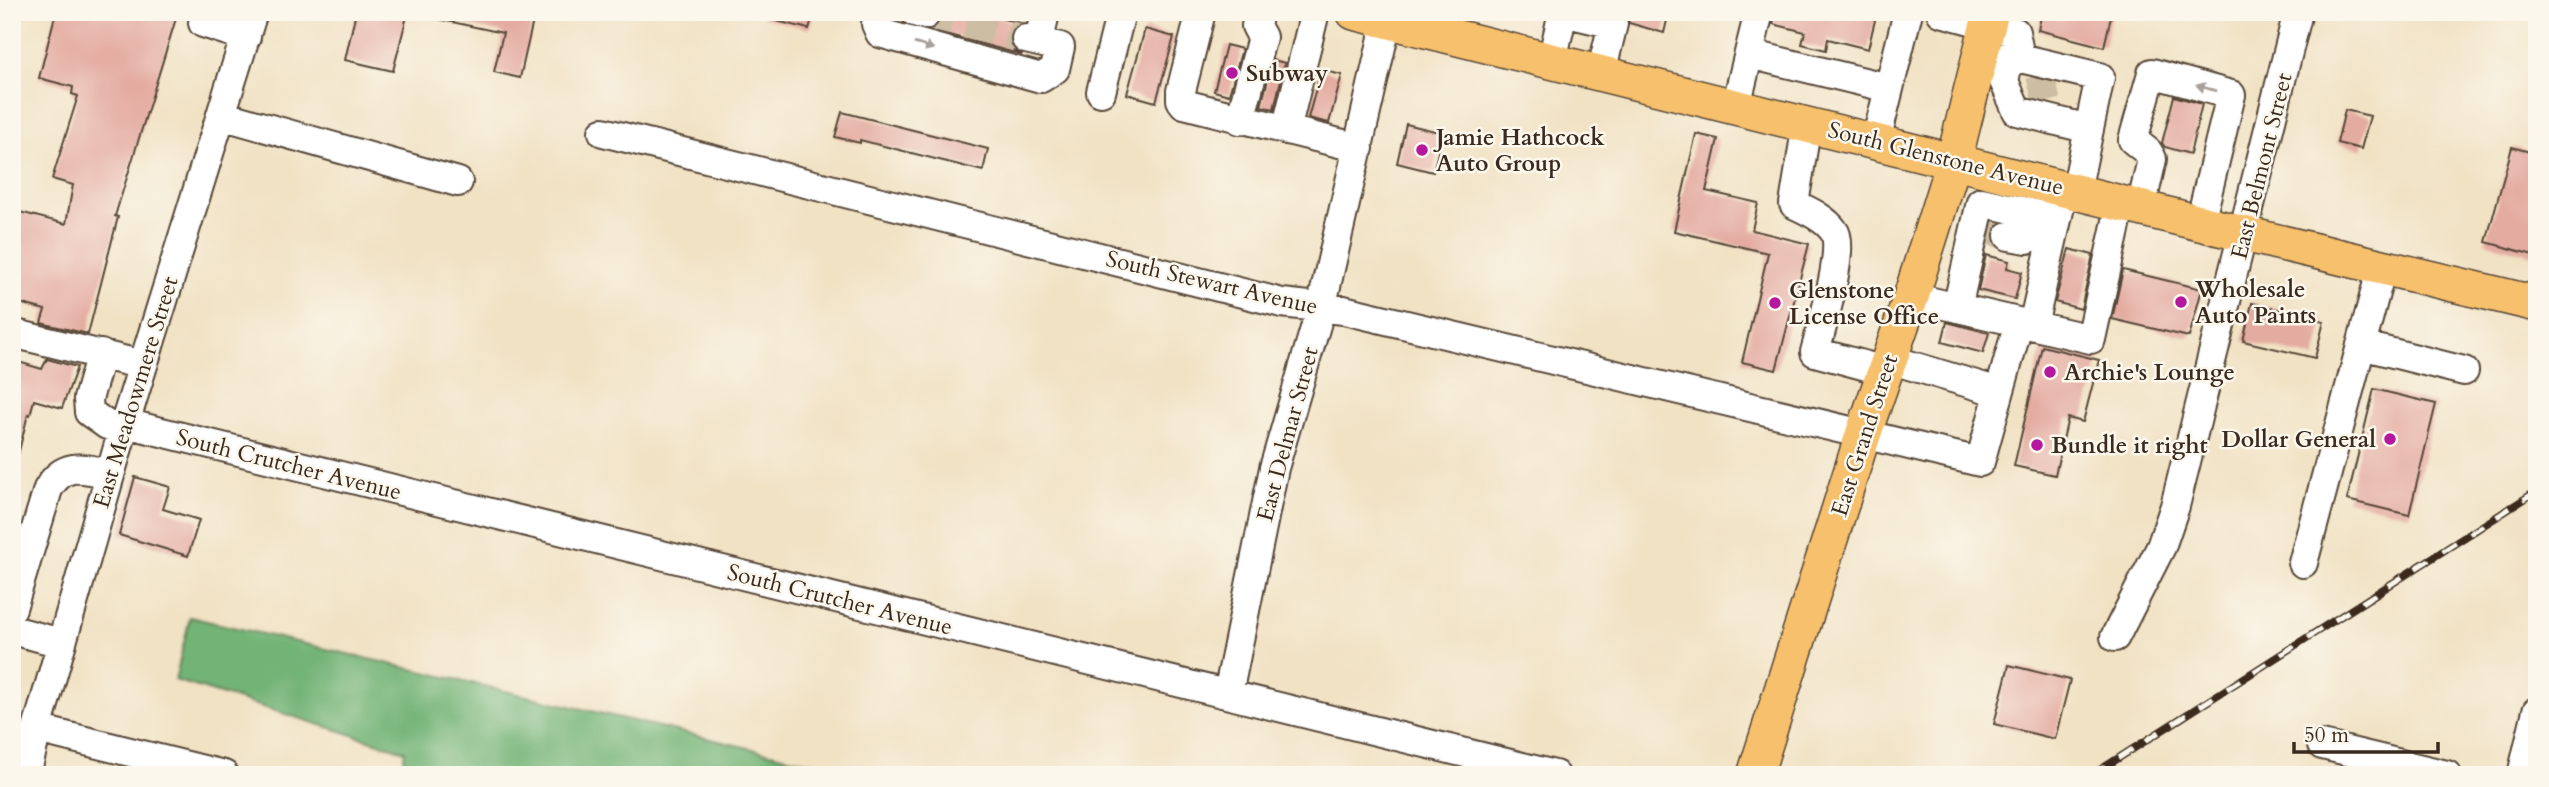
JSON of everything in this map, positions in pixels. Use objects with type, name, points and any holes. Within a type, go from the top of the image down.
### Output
[{"type":"main road","name":"South Glenstone Avenue","points":[[1377,15],[1954,160],[1992,228],[2060,204],[2131,205],[2537,304]]},
{"type":"main road","name":"East Grand Street","points":[[1755,775],[1863,435],[1935,222],[1954,160],[1989,18]]},
{"type":"street","points":[[206,12],[203,23],[250,24]]},
{"type":"street","points":[[878,12],[876,24],[880,33],[1041,78],[1055,69],[1060,47],[1033,41],[1045,12]]},
{"type":"street","points":[[1101,92],[1121,12]]},
{"type":"street","points":[[1201,12],[1181,100],[1184,104],[1359,148]]},
{"type":"street","points":[[1240,120],[1262,37],[1256,26],[1259,12]]},
{"type":"street","points":[[1286,131],[1315,12]]},
{"type":"street","points":[[1552,61],[1563,12],[1613,24],[1601,73]]},
{"type":"street","points":[[1736,106],[1759,12]]},
{"type":"street","points":[[1876,141],[1909,12]]},
{"type":"street","points":[[1941,12],[1989,18],[2015,32],[2033,65]]},
{"type":"street","name":"East Belmont Street","points":[[2115,637],[2161,547],[2175,506],[2298,12]]},
{"type":"street","name":"East Delmar Street","points":[[1228,694],[1274,468],[1321,308],[1359,148],[1377,15]]},
{"type":"street","name":"East Meadowmere Street","points":[[26,775],[124,426],[250,24]]},
{"type":"street","points":[[1749,54],[1889,88]]},
{"type":"street","points":[[1807,124],[1794,204],[1824,221],[1836,233],[1839,251],[1815,352],[1887,365],[1999,392],[2026,324],[2060,204],[2089,129],[2100,77],[2033,65],[2010,55],[2004,81],[2017,111],[2051,117],[2089,129]]},
{"type":"street","points":[[1911,297],[2091,339],[2131,205],[2152,159],[2148,152],[2133,140],[2152,73],[2231,95],[2200,223]]},
{"type":"street","points":[[221,115],[458,182]]},
{"type":"street","name":"South Stewart Avenue","points":[[603,132],[1282,303],[1344,310],[1980,462],[1999,392]]},
{"type":"street","points":[[2215,160],[2260,171]]},
{"type":"street","points":[[1935,222],[1992,228],[2060,204]]},
{"type":"street","points":[[1957,308],[1992,228]]},
{"type":"street","points":[[2303,563],[2382,267]]},
{"type":"street","points":[[12,333],[143,365]]},
{"type":"street","points":[[2361,345],[2464,370]]},
{"type":"street","name":"South Crutcher Avenue","points":[[101,355],[89,399],[89,412],[107,425],[124,426],[1555,775]]},
{"type":"street","points":[[12,608],[48,489],[55,476],[68,469],[86,469],[110,474]]},
{"type":"street","points":[[12,630],[61,643]]},
{"type":"street","points":[[2522,775],[2537,711]]},
{"type":"street","points":[[37,729],[224,775]]},
{"type":"street","points":[[2322,745],[2447,775]]},
{"type":"green space","points":[[190,617],[864,775],[401,775],[405,751],[175,680]]},
{"type":"building","points":[[56,12],[178,12],[115,216],[118,217],[88,334],[41,323],[45,310],[12,301],[12,210],[66,224],[73,185],[52,179],[78,96],[72,94],[73,87],[39,78]]},
{"type":"building","points":[[356,12],[408,12],[393,71],[345,60]]},
{"type":"building","points":[[439,12],[535,12],[520,78],[494,72],[503,33],[438,19]]},
{"type":"building","points":[[765,12],[814,12],[809,29],[764,18]]},
{"type":"building","points":[[941,12],[975,12],[1020,23],[1010,35],[1010,43],[1014,51],[1022,55],[931,30],[941,20]]},
{"type":"building","points":[[1625,12],[1669,12],[1664,33],[1629,23]]},
{"type":"building","points":[[1775,12],[1877,12],[1868,49],[1828,39],[1826,50],[1802,44],[1805,32],[1773,24]]},
{"type":"building","points":[[2042,12],[2112,12],[2104,47],[2038,30]]},
{"type":"building","points":[[1145,29],[1174,37],[1156,102],[1127,94]]},
{"type":"building","points":[[1226,45],[1242,49],[1229,95],[1214,91]]},
{"type":"building","points":[[1273,60],[1285,63],[1274,109],[1261,106]]},
{"type":"building","points":[[1321,70],[1342,75],[1329,123],[1308,118]]},
{"type":"building","points":[[2174,96],[2202,104],[2190,154],[2165,147],[2162,143]]},
{"type":"building","points":[[2345,110],[2370,116],[2361,149],[2337,143]]},
{"type":"building","points":[[842,112],[988,149],[983,171],[860,140],[860,143],[835,137]]},
{"type":"building","points":[[1406,124],[1443,133],[1433,172],[1397,163]]},
{"type":"building","points":[[1696,134],[1718,139],[1706,191],[1758,203],[1752,230],[1809,244],[1776,370],[1742,362],[1768,253],[1674,231]]},
{"type":"building","points":[[2512,147],[2537,154],[2537,197],[2532,215],[2537,217],[2537,256],[2486,242]]},
{"type":"building","points":[[2069,249],[2093,255],[2081,309],[2055,302]]},
{"type":"building","points":[[1986,255],[2009,261],[2007,268],[2022,272],[2015,299],[1978,290]]},
{"type":"building","points":[[2123,270],[2202,289],[2189,337],[2112,319]]},
{"type":"building","points":[[2252,303],[2324,321],[2315,358],[2243,341]]},
{"type":"building","points":[[1947,322],[1989,333],[1983,353],[1942,342]]},
{"type":"building","points":[[2042,346],[2099,360],[2083,422],[2068,418],[2055,475],[2014,466]]},
{"type":"building","points":[[47,359],[77,367],[62,408],[34,400],[18,455],[12,454],[12,360],[42,369]]},
{"type":"building","points":[[2374,389],[2436,404],[2409,515],[2347,500]]},
{"type":"building","points":[[135,477],[170,487],[163,509],[199,520],[188,556],[119,535]]},
{"type":"building","points":[[2009,665],[2070,680],[2055,739],[1994,724]]},
{"type":"tunnel","points":[[925,15],[1026,39]]},
{"type":"tunnel","points":[[2040,75],[2050,114]]},
{"type":"tunnel","points":[[1989,231],[2009,236]]},
{"type":"railway","points":[[2092,775],[2537,491]]},
{"type":"place","name":"Subway","points":[[1232,73]]},
{"type":"place","name":"Jamie Hathcock Auto Group","points":[[1422,150]]},
{"type":"place","name":"Wholesale Auto Paints","points":[[2181,302]]},
{"type":"place","name":"Glenstone License Office","points":[[1775,303]]},
{"type":"place","name":"Archie's Lounge","points":[[2050,372]]},
{"type":"place","name":"Dollar General","points":[[2390,439]]},
{"type":"place","name":"Bundle it right","points":[[2037,445]]}]
